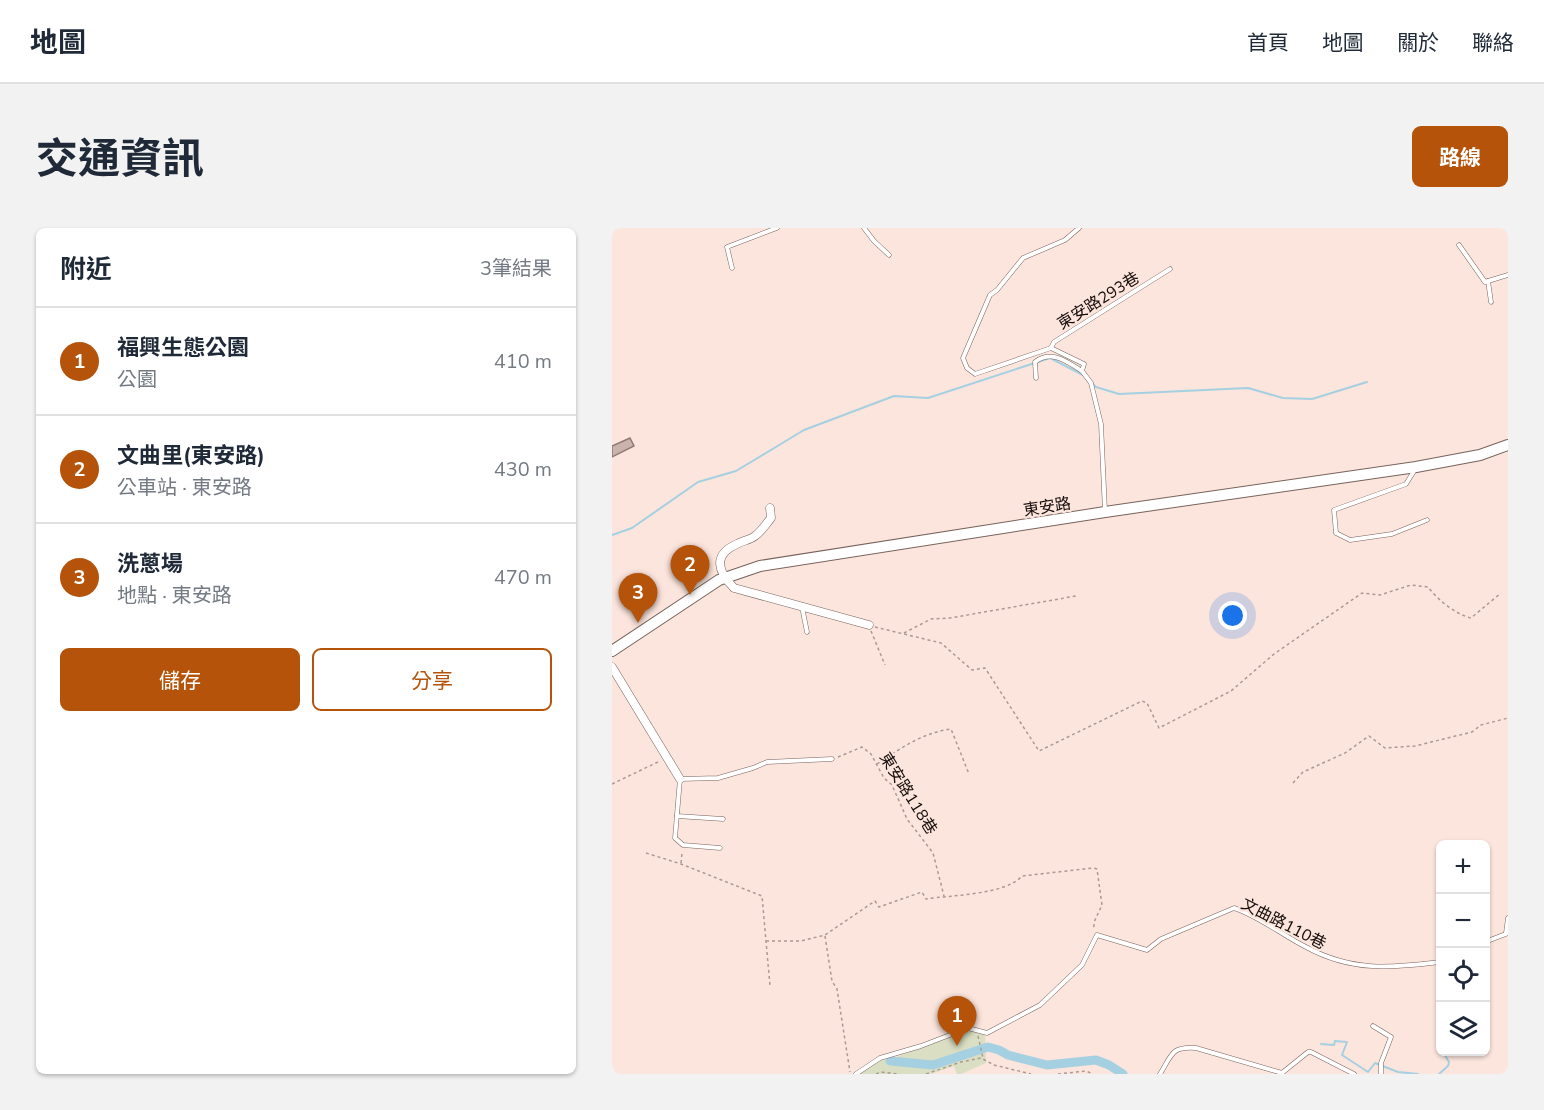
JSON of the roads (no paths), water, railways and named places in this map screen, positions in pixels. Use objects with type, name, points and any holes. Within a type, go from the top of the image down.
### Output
[{"type":"street","name":"東安路","points":[[612,651],[723,577],[760,566],[1105,512],[1416,467],[1480,454],[1508,445]]},
{"type":"street","points":[[770,508],[771,518],[756,536],[735,544],[723,552],[719,562],[723,577],[734,588],[869,625]]},
{"type":"street","points":[[612,667],[680,779]]},
{"type":"lane","points":[[732,268],[727,247],[777,228]]},
{"type":"lane","points":[[864,228],[889,255]]},
{"type":"lane","points":[[1051,348],[975,374],[967,368],[963,358],[990,295],[997,290],[1023,258],[1065,240],[1079,228]]},
{"type":"lane","points":[[1459,245],[1485,282],[1508,275]]},
{"type":"lane","name":"東安路293巷","points":[[1105,512],[1101,424],[1091,383],[1082,371],[1084,364],[1051,348],[1054,342],[1170,269]]},
{"type":"lane","points":[[1488,281],[1491,302]]},
{"type":"lane","points":[[1036,378],[1035,362],[1040,358],[1056,356],[1082,371]]},
{"type":"lane","points":[[1416,467],[1407,484],[1334,510],[1336,533],[1350,540],[1392,534],[1427,520]]},
{"type":"lane","points":[[802,606],[807,632]]},
{"type":"lane","points":[[720,848],[683,845],[675,838],[680,779],[718,778],[767,762],[832,759]]},
{"type":"lane","points":[[677,816],[723,819]]},
{"type":"lane","name":"文曲路110巷","points":[[856,1074],[880,1058],[921,1046],[968,1028],[987,1033],[1040,1005],[1082,965],[1097,935],[1147,950],[1161,939],[1234,908],[1329,959],[1361,966],[1394,968],[1436,963]]},
{"type":"lane","points":[[1490,940],[1507,933],[1508,918]]},
{"type":"lane","points":[[1373,1026],[1391,1037],[1384,1056],[1381,1074]]},
{"type":"lane","points":[[1160,1074],[1174,1051],[1182,1047],[1196,1047],[1282,1073],[1311,1052],[1354,1074]]},
{"type":"waterway","points":[[612,535],[632,528],[698,482],[736,471],[804,430],[894,396],[928,398],[1050,358],[1083,375]]},
{"type":"waterway","points":[[1092,383],[1096,387],[1119,394],[1248,388],[1283,398],[1312,399],[1367,382]]},
{"type":"waterway","points":[[1321,1044],[1334,1045],[1335,1041],[1347,1042],[1342,1055],[1368,1072],[1375,1063],[1398,1072],[1418,1074]]},
{"type":"waterway","points":[[890,1061],[933,1065],[988,1047],[1008,1055],[1047,1065],[1096,1060],[1123,1074]]},
{"type":"waterway","points":[[1439,1074],[1448,1066],[1449,1062],[1445,1056]]},
{"type":"place","name":"文曲里(東安路)","points":[[690,595]]},
{"type":"place","name":"洗蔥場","points":[[638,623]]},
{"type":"place","name":"福興生態公園","points":[[957,1046]]}]
